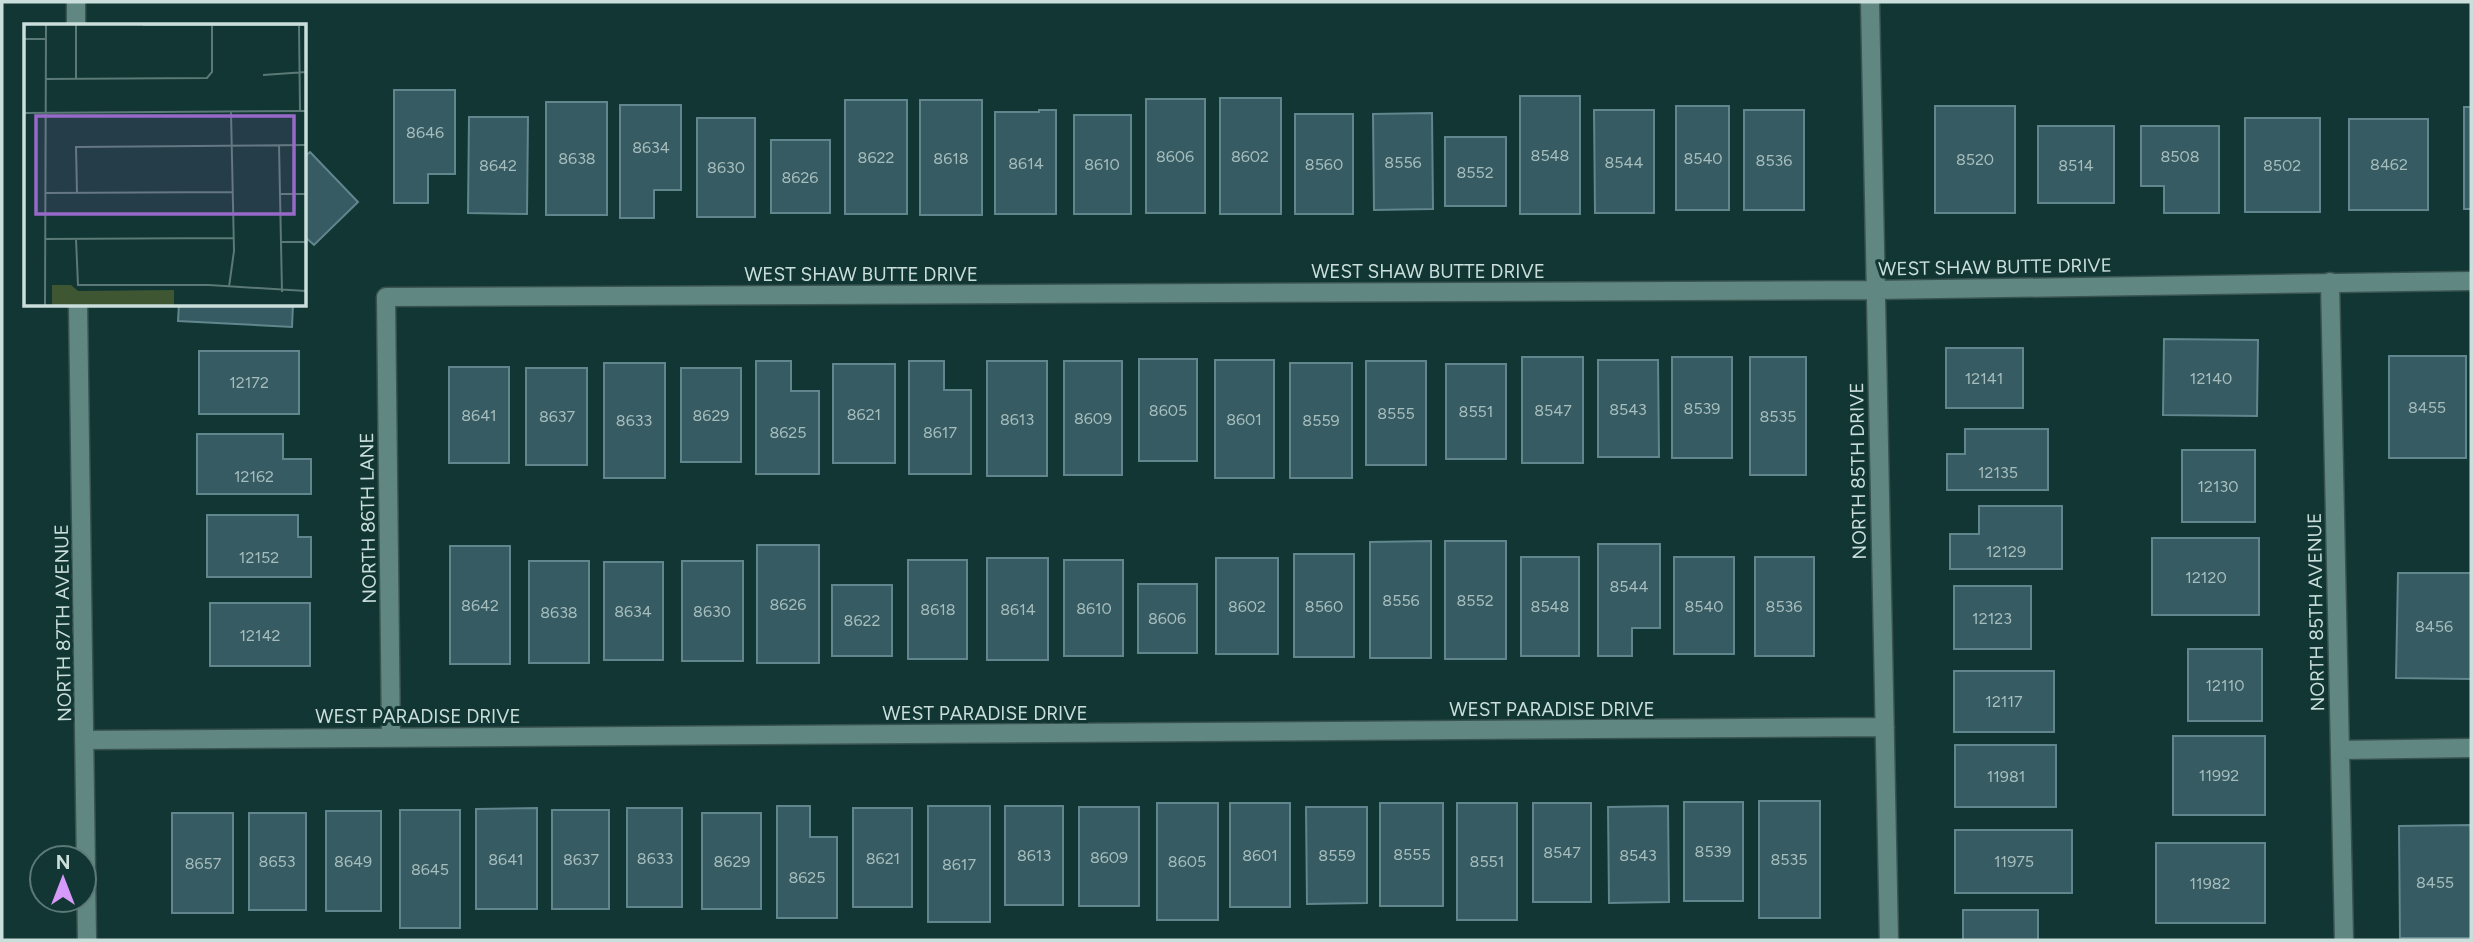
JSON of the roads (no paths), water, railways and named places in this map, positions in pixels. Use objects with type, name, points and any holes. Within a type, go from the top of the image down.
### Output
[{"type":"street","points":[[76,2],[76,24]]},
{"type":"street","name":"NORTH 85TH DRIVE","points":[[1870,2],[1889,940]]},
{"type":"street","name":"WEST SHAW BUTTE DRIVE","points":[[386,297],[1875,290],[2471,281]]},
{"type":"street","name":"NORTH 85TH AVENUE","points":[[2330,282],[2344,940]]},
{"type":"street","name":"NORTH 86TH LANE","points":[[386,297],[391,738]]},
{"type":"street","name":"NORTH 87TH AVENUE","points":[[78,306],[87,940]]},
{"type":"street","name":"WEST PARADISE DRIVE","points":[[86,740],[1885,727]]},
{"type":"street","points":[[2340,750],[2471,748]]}]
